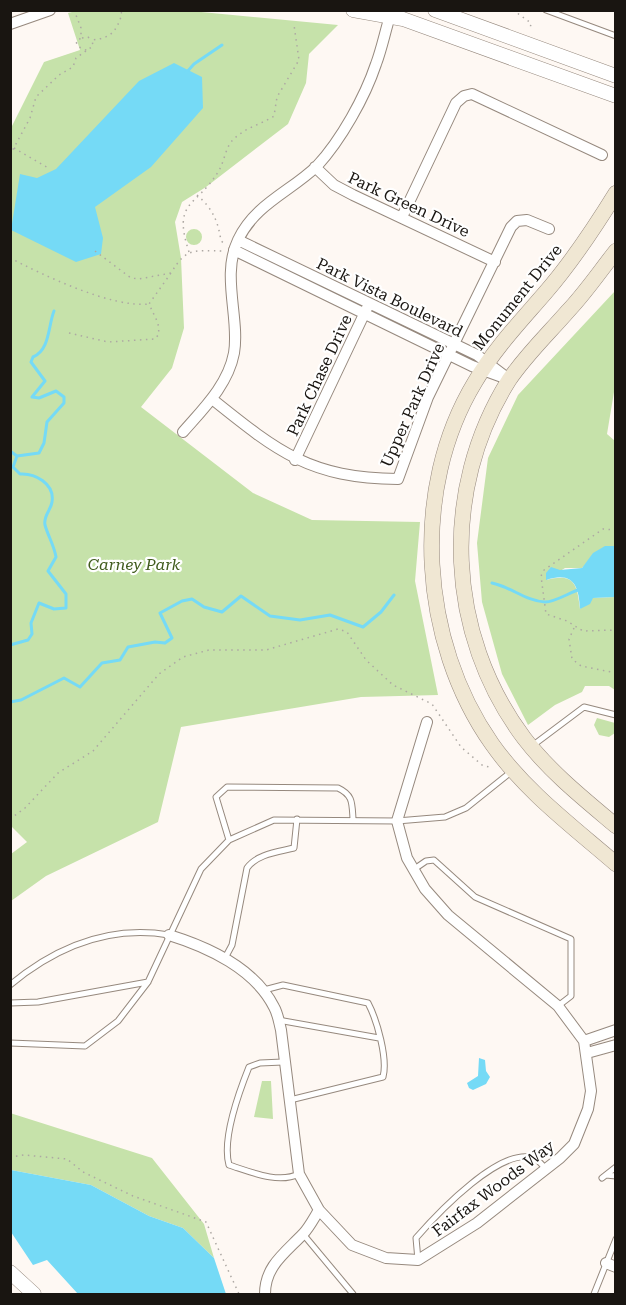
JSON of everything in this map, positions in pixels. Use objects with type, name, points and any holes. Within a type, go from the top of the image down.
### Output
[{"type":"main road","name":"Monument Drive","points":[[615,193],[598,222],[556,279],[513,327],[485,366],[457,420],[442,464],[433,517],[434,579],[442,630],[459,684],[486,735],[513,771],[615,864]]},
{"type":"main road","points":[[615,250],[582,295],[510,380],[485,427],[468,475],[463,505],[461,560],[469,623],[481,660],[502,706],[531,747],[558,776],[615,826]]},
{"type":"street","points":[[10,24],[30,14],[50,10]]},
{"type":"street","points":[[353,10],[391,13],[615,96]]},
{"type":"street","points":[[435,10],[615,76]]},
{"type":"street","points":[[183,432],[212,399],[226,376],[234,352],[232,247],[251,217],[315,167],[336,142],[376,66],[391,13]]},
{"type":"street","points":[[402,217],[456,103],[464,96],[472,94],[602,155]]},
{"type":"street","name":"Park Green Drive","points":[[315,167],[334,185],[495,262]]},
{"type":"street","name":"Upper Park Drive","points":[[212,399],[270,445],[295,460],[326,472],[367,478],[398,478],[428,397],[511,227],[517,221],[527,220],[549,229]]},
{"type":"street","name":"Park Vista Boulevard","points":[[232,247],[367,308],[510,380]]},
{"type":"street","name":"Park Chase Drive","points":[[295,460],[367,308]]},
{"type":"street","points":[[397,821],[427,722]]},
{"type":"street","name":"Fairfax Woods Way","points":[[397,821],[407,858],[425,889],[448,915],[558,1006],[584,1041],[591,1090],[583,1122],[574,1144],[477,1223],[418,1260]]},
{"type":"street","points":[[169,935],[193,942],[225,959],[262,991],[274,1007],[290,1100],[299,1174],[319,1210],[352,1245],[386,1257],[418,1260]]},
{"type":"street","points":[[584,1041],[615,1030]]},
{"type":"street","points":[[587,1053],[615,1045]]},
{"type":"street","points":[[265,1294],[266,1282],[274,1262],[303,1234],[319,1210]]},
{"type":"street","points":[[10,1272],[34,1294]]},
{"type":"lane","points":[[546,10],[615,36]]},
{"type":"lane","points":[[531,747],[584,707],[615,715]]},
{"type":"lane","points":[[10,1043],[85,1046],[118,1021],[148,982],[201,869],[229,840],[274,820],[397,821],[445,817],[466,808],[513,771]]},
{"type":"lane","points":[[229,840],[216,797],[227,787],[338,788],[348,793],[352,799],[353,819]]},
{"type":"lane","points":[[225,959],[232,945],[247,868],[251,862],[294,848],[297,819]]},
{"type":"lane","points":[[413,870],[426,861],[434,860],[475,897],[571,939],[571,996],[558,1006]]},
{"type":"lane","points":[[10,985],[52,954],[82,941],[146,931],[169,935]]},
{"type":"lane","points":[[10,1003],[38,1002],[148,982]]},
{"type":"lane","points":[[262,991],[283,985],[368,1003],[374,1014],[386,1066],[383,1077],[290,1100]]},
{"type":"lane","points":[[278,1020],[379,1038]]},
{"type":"lane","points":[[283,1062],[260,1063],[249,1067],[242,1085],[225,1152],[229,1165],[260,1175],[289,1179],[299,1174]]},
{"type":"lane","points":[[418,1260],[416,1238],[474,1182],[502,1162],[523,1157],[537,1159],[546,1169]]},
{"type":"lane","points":[[615,1167],[604,1176],[615,1176]]},
{"type":"lane","points":[[303,1234],[353,1294]]},
{"type":"lane","points":[[594,1294],[611,1265],[615,1239]]},
{"type":"path","points":[[74,10],[81,28],[81,38]]},
{"type":"path","points":[[88,51],[79,47],[76,42],[88,37],[92,40],[107,38],[117,30],[123,14],[120,10]]},
{"type":"path","points":[[513,10],[531,22],[530,30]]},
{"type":"path","points":[[189,252],[182,225],[188,204],[217,175],[231,142],[253,124],[274,116],[277,97],[299,60],[294,25]]},
{"type":"path","points":[[10,155],[30,118],[36,97],[59,75],[73,67],[76,58],[93,46],[92,40]]},
{"type":"path","points":[[13,148],[50,169]]},
{"type":"path","points":[[197,195],[218,222],[221,241],[232,247]]},
{"type":"path","points":[[149,304],[180,258],[189,252],[232,247]]},
{"type":"path","points":[[95,251],[130,278],[139,279],[171,273]]},
{"type":"path","points":[[10,258],[39,273],[98,295],[149,304]]},
{"type":"path","points":[[69,333],[108,342],[155,339],[159,334],[158,323],[149,304]]},
{"type":"path","points":[[615,530],[603,529],[584,544],[549,565],[541,576],[543,609],[546,614],[567,621],[583,631],[615,630]]},
{"type":"path","points":[[575,627],[569,639],[572,659],[581,666],[615,673]]},
{"type":"path","points":[[10,819],[25,808],[58,773],[93,752],[159,674],[183,657],[209,650],[266,650],[338,629],[347,632],[366,660],[393,685],[432,704],[462,747],[482,765],[489,767]]},
{"type":"path","points":[[10,1157],[24,1155],[67,1160],[83,1172],[133,1196],[206,1222],[239,1294]]},
{"type":"green space","name":"Carney Park","points":[[76,11],[191,11],[338,25],[309,54],[306,83],[288,124],[206,187],[182,202],[175,222],[181,258],[184,328],[172,368],[141,407],[253,493],[312,520],[420,522],[415,581],[438,695],[361,697],[181,727],[158,822],[46,876],[11,901],[11,854],[27,842],[10,825],[10,130],[44,62],[80,50],[68,13]]},
{"type":"green space","points":[[194,229],[200,231],[202,237],[200,243],[194,245],[188,243],[186,237],[188,231]]},
{"type":"green space","points":[[615,291],[615,386],[607,434],[615,441],[615,546],[600,550],[582,568],[565,568],[546,580],[563,578],[572,582],[580,609],[592,598],[615,597],[615,690],[609,686],[585,686],[582,692],[555,705],[528,725],[502,674],[482,602],[477,543],[488,458],[518,395]]},
{"type":"green space","points":[[597,718],[615,723],[615,733],[609,737],[599,735],[594,725]]},
{"type":"green space","points":[[262,1081],[271,1081],[273,1119],[254,1117]]},
{"type":"green space","points":[[10,1113],[152,1158],[204,1224],[214,1258],[183,1228],[149,1216],[91,1185],[11,1170]]},
{"type":"water","points":[[174,63],[202,77],[203,108],[151,167],[95,207],[103,238],[101,254],[76,262],[11,230],[20,174],[37,178],[56,169],[139,81]]},
{"type":"water","points":[[605,546],[615,546],[615,597],[593,598],[590,604],[580,609],[576,586],[572,582],[562,577],[546,580],[546,573],[551,567],[560,570],[582,568],[593,553]]},
{"type":"water","points":[[479,1058],[485,1060],[486,1071],[490,1077],[486,1084],[473,1090],[467,1083],[478,1076]]},
{"type":"water","points":[[11,1170],[91,1185],[149,1216],[183,1228],[214,1258],[226,1294],[78,1294],[47,1260],[33,1265],[11,1232]]},
{"type":"waterway","points":[[186,73],[194,64],[222,45]]},
{"type":"waterway","points":[[10,645],[28,640],[32,634],[31,623],[39,603],[54,609],[66,608],[66,594],[48,571],[56,557],[45,522],[52,502],[50,489],[37,477],[20,474],[13,467],[17,456],[39,453],[44,443],[47,422],[64,403],[64,397],[56,391],[39,398],[32,397],[45,381],[31,362],[46,343],[54,311]]},
{"type":"waterway","points":[[10,451],[17,456]]},
{"type":"waterway","points":[[492,583],[531,599],[545,602],[581,589]]},
{"type":"waterway","points":[[10,702],[21,700],[64,678],[80,687],[102,663],[120,660],[128,647],[155,642],[165,643],[172,638],[160,613],[182,601],[192,599],[204,607],[222,612],[241,596],[270,616],[300,620],[330,615],[363,627],[381,612],[394,595]]}]
